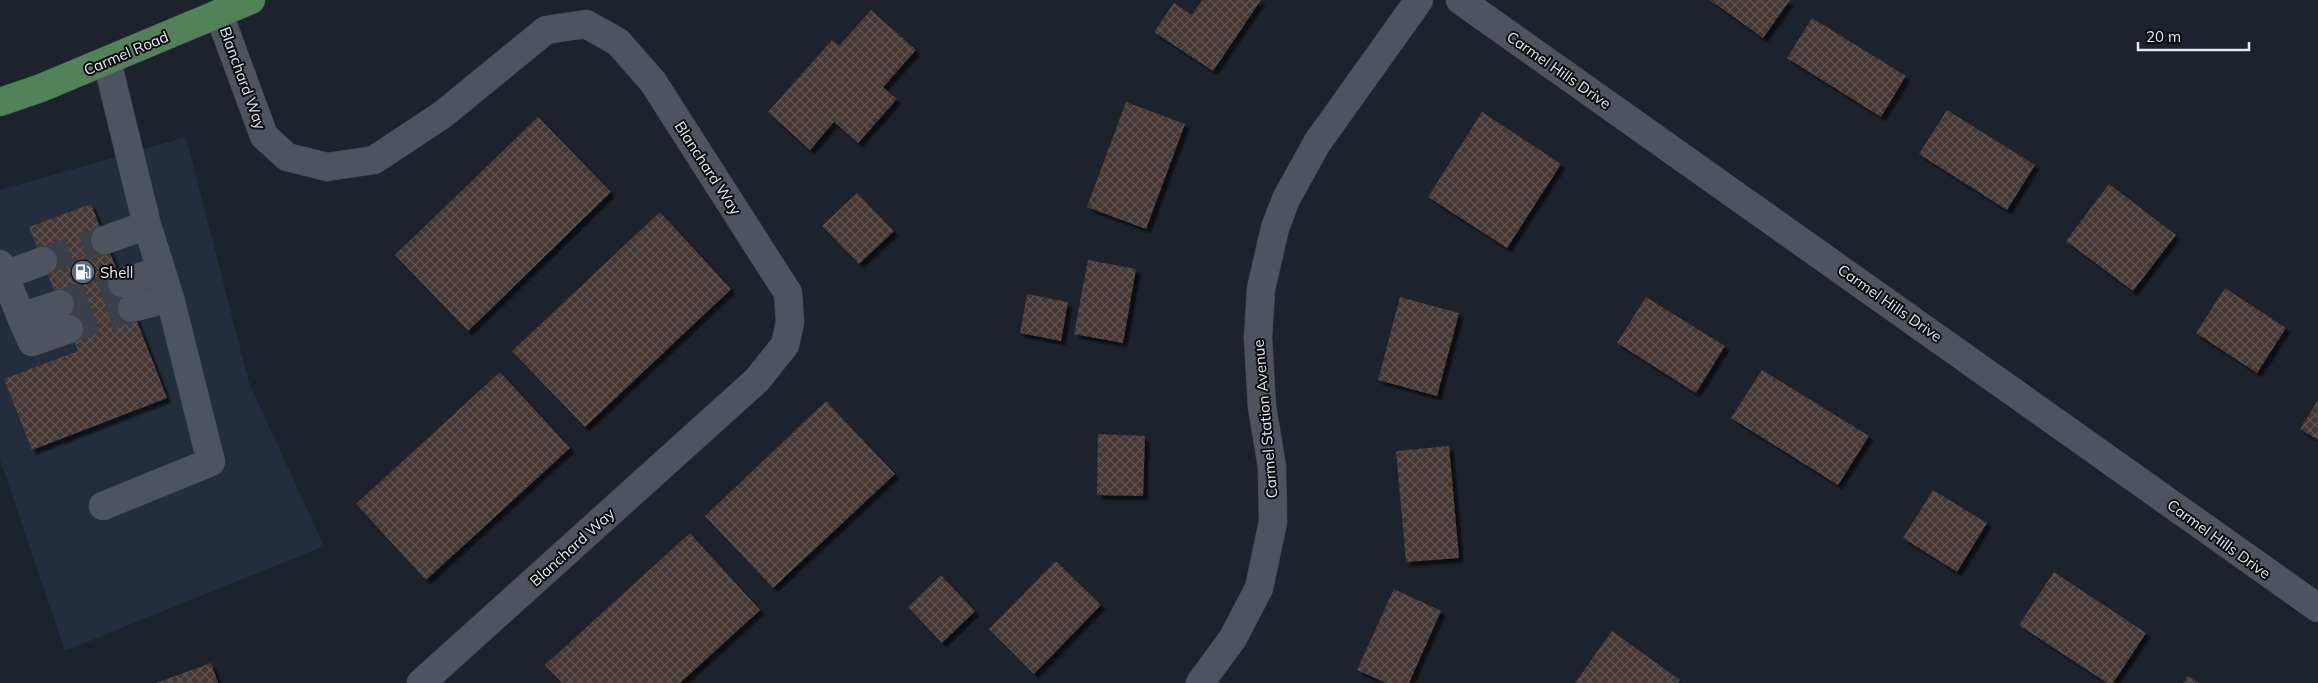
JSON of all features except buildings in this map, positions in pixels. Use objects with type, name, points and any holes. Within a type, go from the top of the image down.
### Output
[{"type":"main road","name":"Carmel Road","points":[[0,102],[41,88],[251,0]]},
{"type":"street","name":"Carmel Station Avenue","points":[[1203,682],[1233,638],[1259,588],[1273,522],[1272,467],[1262,407],[1258,338],[1261,289],[1275,228],[1286,199],[1317,143],[1419,0]]},
{"type":"street","name":"Carmel Hills Drive","points":[[1460,0],[2318,608]]},
{"type":"street","name":"Blanchard Way","points":[[219,14],[264,136],[287,157],[327,167],[374,160],[442,115],[546,30],[586,24],[618,42],[653,82],[788,293],[790,322],[785,345],[757,380],[421,683]]},
{"type":"street","points":[[103,506],[211,462],[170,298],[147,225],[123,120],[107,61]]},
{"type":"street","points":[[105,240],[147,225]]},
{"type":"street","points":[[43,261],[2,269],[21,317],[65,317]]},
{"type":"street","points":[[122,283],[161,270]]},
{"type":"street","points":[[132,308],[170,298]]},
{"type":"shaded area","points":[[186,137],[249,383],[324,546],[65,651],[0,460],[0,190]]},
{"type":"tunnel","points":[[43,261],[105,240]]},
{"type":"tunnel","points":[[60,304],[122,283]]},
{"type":"tunnel","points":[[69,329],[132,308]]},
{"type":"place","name":"Shell","points":[[83,272]]}]
